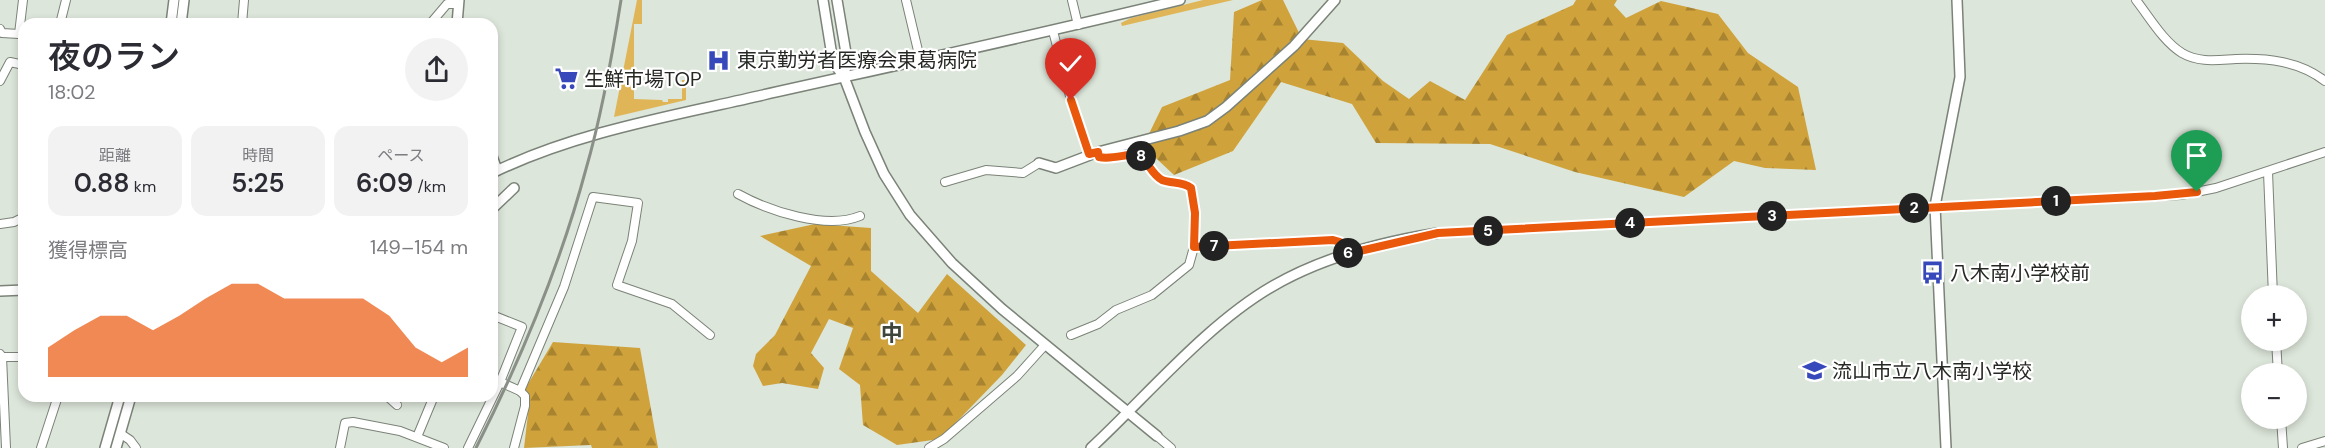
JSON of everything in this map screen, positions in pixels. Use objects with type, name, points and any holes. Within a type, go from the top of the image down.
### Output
[{"type":"street","points":[[22,18],[23,0]]},
{"type":"street","points":[[62,18],[66,0]]},
{"type":"street","points":[[172,18],[174,0]]},
{"type":"street","points":[[182,18],[184,0]]},
{"type":"street","points":[[242,18],[244,0]]},
{"type":"street","points":[[823,0],[834,62],[844,77],[873,152],[910,215],[952,263],[1045,345],[1171,448]]},
{"type":"street","points":[[837,0],[847,59],[844,77]]},
{"type":"street","points":[[906,0],[920,59]]},
{"type":"street","points":[[1072,0],[1078,25]]},
{"type":"street","points":[[498,171],[577,140],[1180,0]]},
{"type":"street","points":[[945,182],[986,170],[1023,173],[1039,163],[1056,168],[1093,153],[1179,131],[1207,121],[1226,107],[1294,46],[1335,0]]},
{"type":"street","points":[[1946,448],[1935,206],[1960,77],[1957,0]]},
{"type":"street","points":[[2136,0],[2170,44],[2190,57],[2204,61],[2257,59],[2282,61],[2308,71],[2325,81]]},
{"type":"street","points":[[435,18],[447,4],[458,2],[457,18]]},
{"type":"street","points":[[0,29],[2,33],[18,35]]},
{"type":"street","points":[[1053,31],[1071,100],[1093,153],[1102,158],[1139,154],[1153,172],[1163,180],[1186,184],[1191,188],[1195,213],[1194,247],[1189,265],[1152,295],[1116,310],[1098,324],[1071,335]]},
{"type":"street","points":[[0,81],[10,62],[18,64]]},
{"type":"street","points":[[1091,448],[1211,333],[1257,296],[1286,279],[1347,254],[1438,233],[2181,195],[2216,188],[2325,152]]},
{"type":"street","points":[[2268,172],[2273,285]]},
{"type":"street","points":[[498,203],[514,188]]},
{"type":"street","points":[[738,194],[772,209],[828,222],[849,221],[860,216]]},
{"type":"street","points":[[520,391],[564,287],[593,197],[638,203],[632,241],[617,285],[672,304],[710,335]]},
{"type":"street","points":[[0,224],[18,220]]},
{"type":"street","points":[[1194,247],[1333,240],[1340,242],[1347,254]]},
{"type":"street","points":[[0,291],[18,290]]},
{"type":"street","points":[[498,317],[522,327],[498,386]]},
{"type":"street","points":[[928,448],[944,440],[1017,376],[1045,345]]},
{"type":"street","points":[[6,448],[1,355],[18,356]]},
{"type":"street","points":[[500,382],[520,391],[525,396],[525,406],[514,448]]},
{"type":"street","points":[[40,448],[56,402]]},
{"type":"street","points":[[105,448],[118,402]]},
{"type":"street","points":[[116,448],[129,402]]},
{"type":"street","points":[[394,402],[397,405]]},
{"type":"street","points":[[417,437],[432,402]]},
{"type":"street","points":[[468,448],[490,402]]},
{"type":"street","points":[[340,448],[345,423],[392,429],[444,448]]},
{"type":"street","points":[[2282,429],[2283,448]]},
{"type":"street","points":[[121,434],[136,448]]},
{"type":"street","points":[[2302,448],[2325,441]]},
{"type":"shaded area","points":[[637,0],[642,0],[642,24],[634,24],[634,99],[668,102],[668,99],[682,99],[682,80],[686,80],[686,100],[614,117]]},
{"type":"shaded area","points":[[1203,0],[1233,0],[1122,26],[1121,23],[1131,18]]},
{"type":"green space","points":[[1262,0],[1283,0],[1302,39],[1343,43],[1383,81],[1409,99],[1430,81],[1465,100],[1507,35],[1573,5],[1576,0],[1617,0],[1614,5],[1626,18],[1661,1],[1718,14],[1748,53],[1798,87],[1816,170],[1765,168],[1734,161],[1684,197],[1575,172],[1490,144],[1376,143],[1352,104],[1281,82],[1233,151],[1174,175],[1143,146],[1162,107],[1230,80],[1234,12]]},
{"type":"green space","points":[[815,224],[871,228],[871,271],[918,313],[947,274],[1026,345],[1002,375],[940,439],[897,445],[863,425],[860,385],[839,369],[853,328],[829,319],[811,353],[824,368],[818,389],[782,383],[763,386],[753,366],[756,354],[775,335],[811,266],[760,236]]},
{"type":"green space","points":[[553,342],[640,348],[658,448],[592,448],[591,445],[524,448],[530,397],[525,389]]},
{"type":"railway","points":[[476,448],[509,380],[538,312],[576,205],[597,127],[621,0]]},
{"type":"place","name":"東京勤労者医療会東葛病院","points":[[719,60]]},
{"type":"place","name":"生鮮市場TOP","points":[[566,79]]},
{"type":"place","name":"八木南小学校前","points":[[1932,273]]},
{"type":"place","name":"流山市立八木南小学校","points":[[1814,371]]},
{"type":"district","name":"中","points":[[892,333]]},
{"type":"route","points":[[1071,100],[1089,154],[1098,152],[1099,157],[1106,158],[1139,154],[1157,177],[1186,184],[1191,188],[1195,213],[1194,247],[1333,240],[1344,246],[1347,254],[1386,243],[1438,233],[1935,206],[2021,204],[2181,195],[2197,192]]}]
